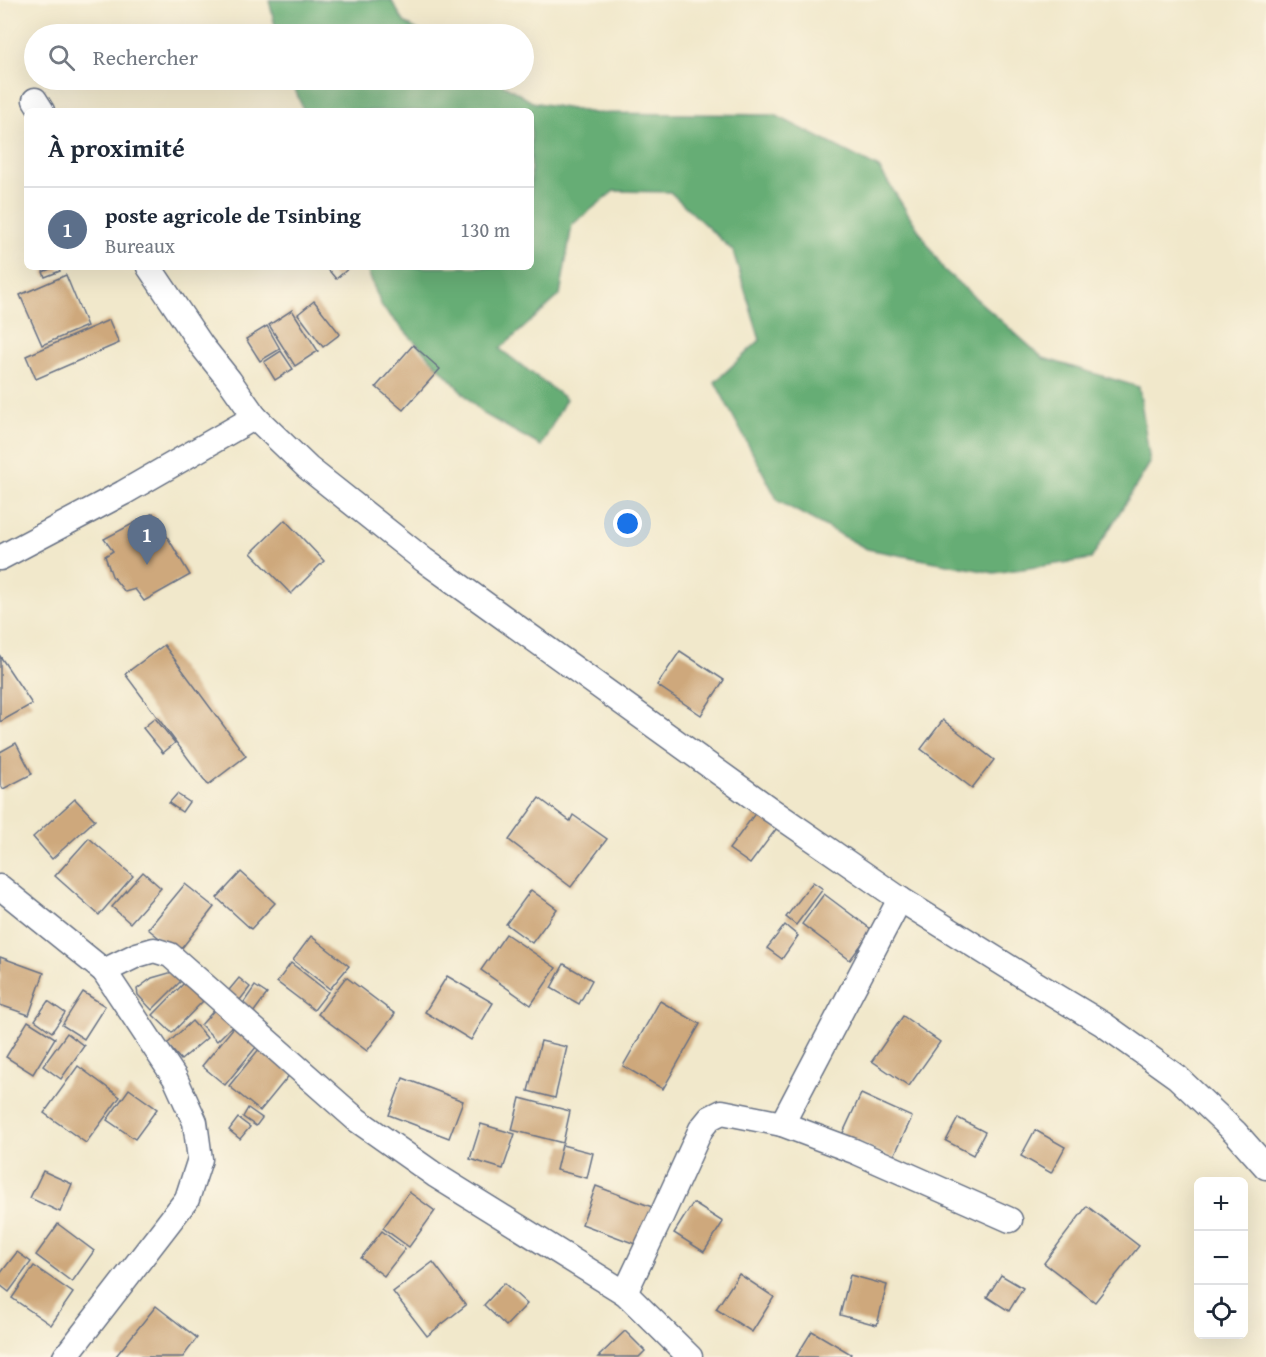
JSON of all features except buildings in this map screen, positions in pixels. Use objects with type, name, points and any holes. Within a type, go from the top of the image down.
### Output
[{"type":"street","points":[[151,270],[202,346],[255,417],[308,468],[424,560],[771,810],[900,899],[1103,1024],[1177,1077],[1235,1132],[1266,1167]]},
{"type":"street","points":[[0,558],[123,493],[255,417]]},
{"type":"street","points":[[0,887],[104,971],[175,1078],[195,1122],[200,1160],[187,1199],[66,1357]]},
{"type":"street","points":[[782,1124],[900,899]]},
{"type":"street","points":[[104,971],[137,955],[154,950],[170,955],[357,1120],[435,1175],[625,1293],[690,1357]]},
{"type":"street","points":[[625,1293],[700,1129],[722,1112],[782,1124],[854,1151],[1010,1220]]},
{"type":"green space","points":[[269,0],[391,0],[407,24],[275,24]]},
{"type":"green space","points":[[295,90],[512,90],[532,102],[594,113],[775,115],[879,168],[944,270],[1043,358],[1139,387],[1150,463],[1091,559],[994,573],[867,549],[778,501],[715,382],[760,340],[733,251],[670,192],[614,191],[572,225],[560,295],[500,349],[566,399],[541,446],[482,413],[382,307],[367,270],[534,270],[534,108],[303,108]]},
{"type":"place","name":"poste agricole de Tsinbing","points":[[147,565]]}]
